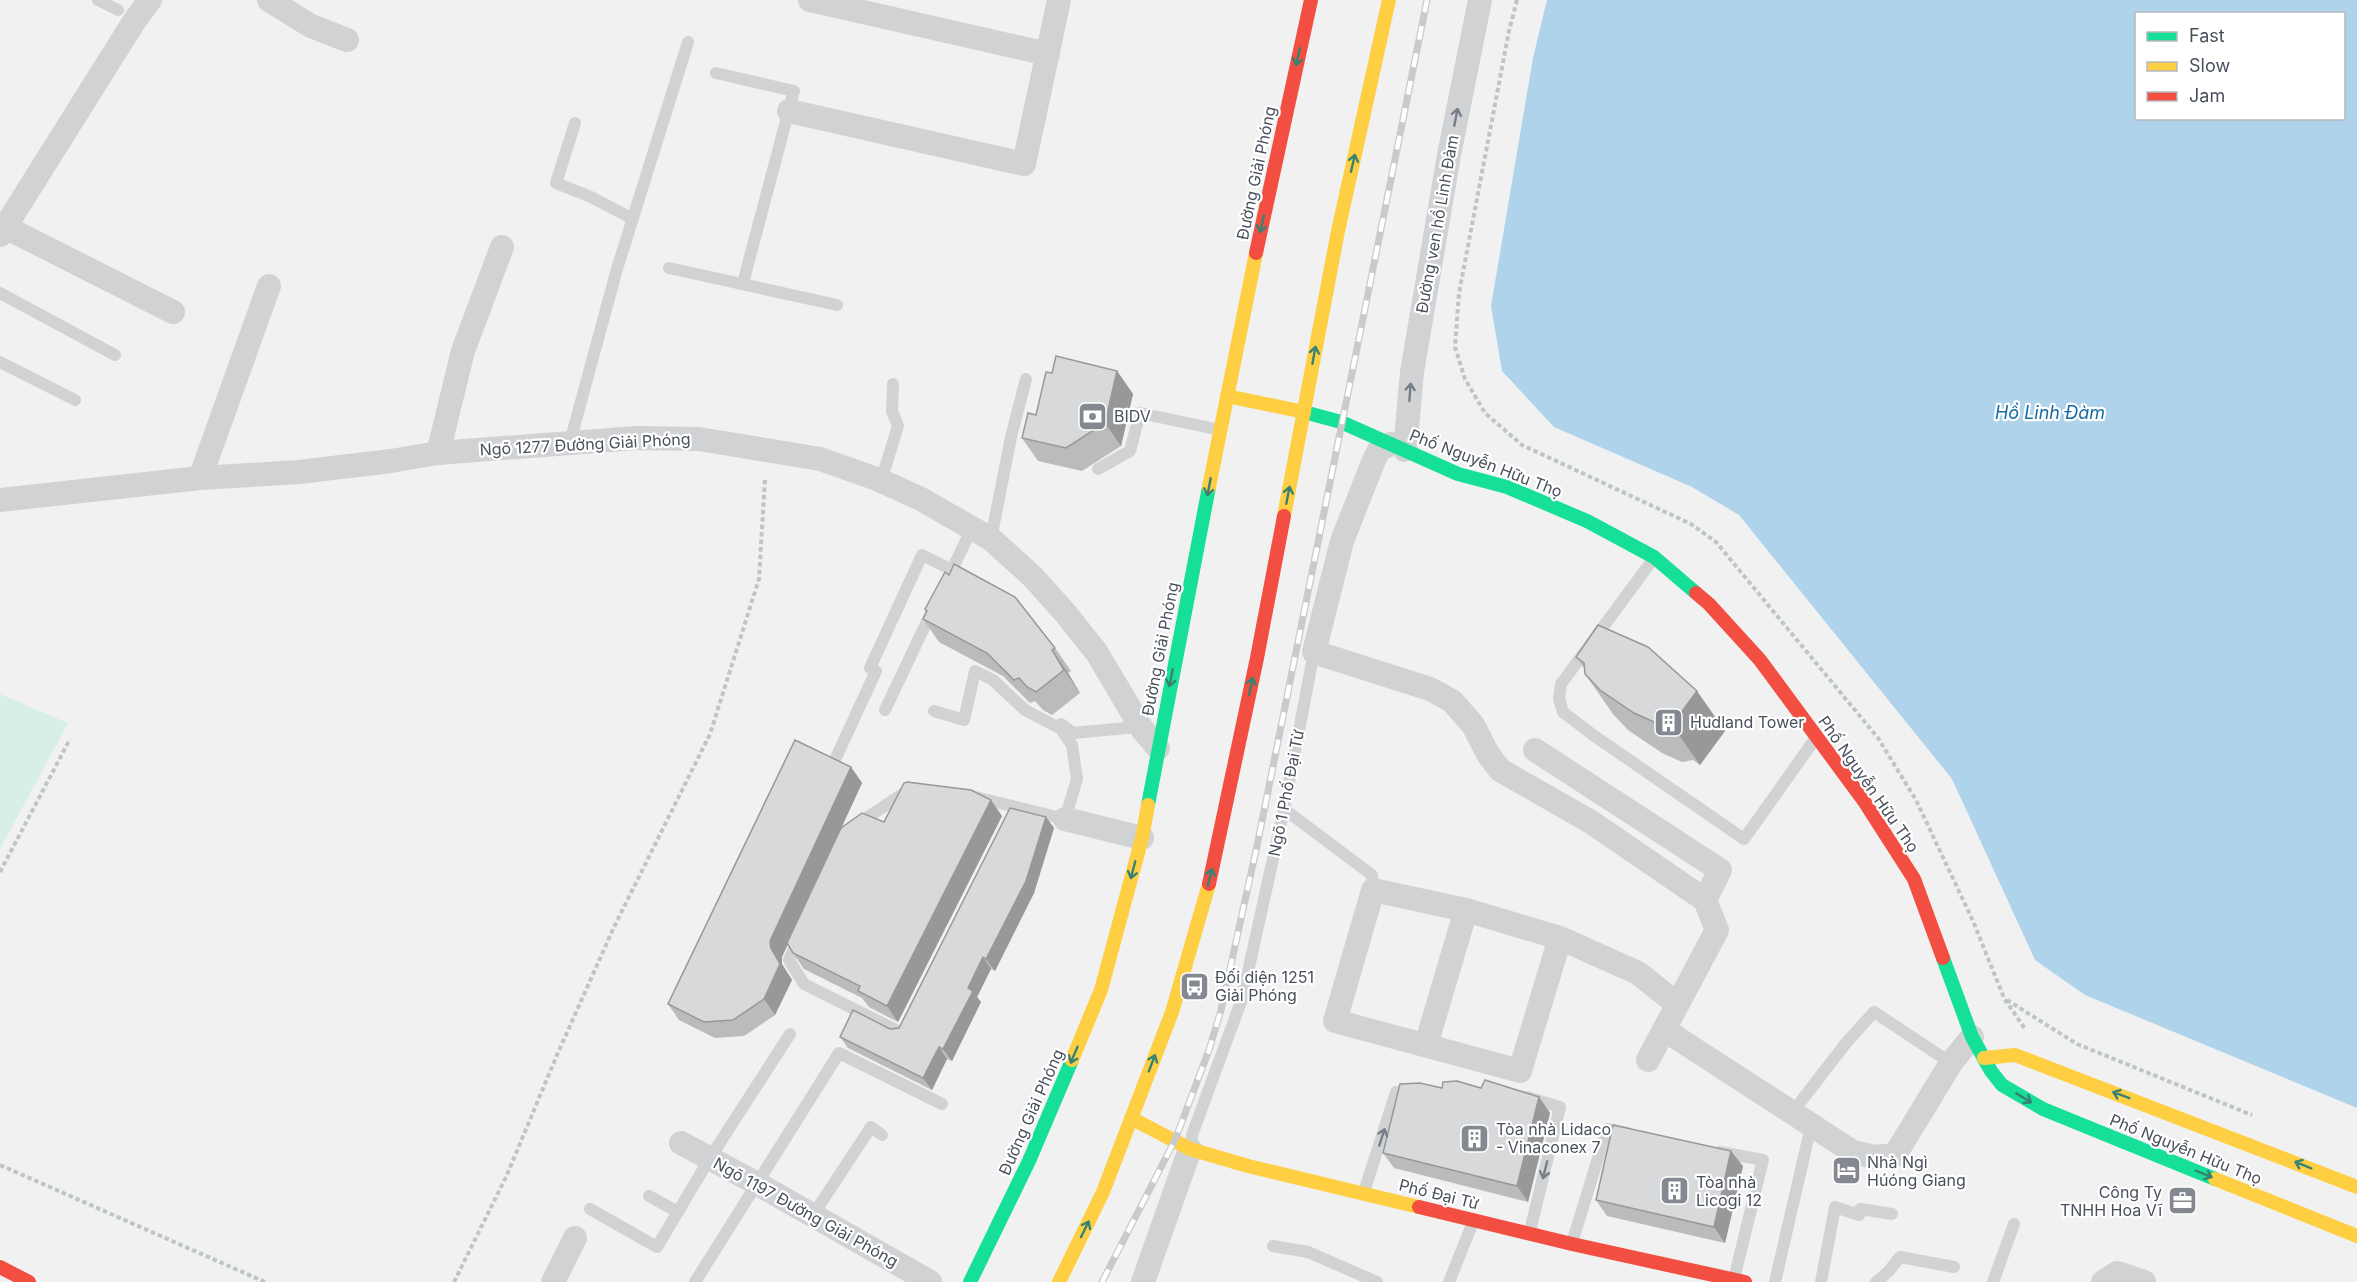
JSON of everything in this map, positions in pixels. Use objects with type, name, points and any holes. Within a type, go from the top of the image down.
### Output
[{"type":"main road","name":"Đường Giải Phóng","points":[[970,1282],[1029,1161],[1101,990],[1142,838],[1220,430],[1274,166],[1311,0]]},
{"type":"main road","points":[[1059,1282],[1103,1192],[1172,1012],[1211,876],[1257,658],[1338,231],[1389,0]]},
{"type":"main road","name":"Phố Nguyễn Hữu Thọ","points":[[1227,396],[1341,422],[1458,474],[1507,487],[1587,521],[1654,557],[1709,604],[1760,660],[1864,801],[1914,879],[1972,1037],[2002,1085],[2043,1109],[2357,1236]]},
{"type":"main road","name":"Phố Nguyễn Hữu Thọ","points":[[1984,1058],[2014,1055],[2357,1187]]},
{"type":"main road","name":"Phố Đại Từ","points":[[1131,1118],[1191,1149],[1248,1166],[1529,1234],[1740,1281]]},
{"type":"main road","points":[[0,1267],[29,1282]]},
{"type":"street","points":[[150,0],[135,20],[3,231],[173,312]]},
{"type":"street","points":[[269,0],[311,26],[347,40]]},
{"type":"street","points":[[810,0],[1048,54]]},
{"type":"street","points":[[789,111],[1024,164],[1059,0]]},
{"type":"street","name":"Đường ven hồ Linh Đàm","points":[[1398,447],[1449,154],[1480,0]]},
{"type":"street","points":[[438,453],[463,351],[502,247]]},
{"type":"street","points":[[200,478],[269,286]]},
{"type":"street","name":"Ngõ 1277 Đường Giải Phóng","points":[[0,500],[200,478],[299,472],[438,453],[636,438],[699,439],[819,459],[881,481],[921,499],[981,533],[1034,577],[1096,653],[1142,729],[1158,748]]},
{"type":"street","name":"Ngõ 1 Phố Đại Từ","points":[[1314,652],[1342,541],[1374,460],[1379,450],[1398,447]]},
{"type":"street","points":[[1314,652],[1430,689],[1452,701],[1473,725],[1488,754],[1500,770],[1591,822],[1705,900],[1717,930],[1648,1059]]},
{"type":"street","points":[[1535,750],[1720,870],[1705,900]]},
{"type":"street","points":[[1065,819],[1142,838]]},
{"type":"street","points":[[1560,938],[1520,1071],[1335,1021],[1373,890],[1466,910],[1560,938],[1638,973],[1677,1004]]},
{"type":"street","points":[[1426,1046],[1466,910]]},
{"type":"street","points":[[1665,1028],[1853,1152],[1875,1157],[1895,1155],[1951,1063],[1972,1037]]},
{"type":"street","name":"Ngõ 1197 Đường Giải Phóng","points":[[681,1143],[930,1282]]},
{"type":"street","points":[[1143,1282],[1191,1149]]},
{"type":"street","points":[[553,1282],[574,1238]]},
{"type":"street","points":[[2103,1282],[2117,1273],[2144,1282]]},
{"type":"lane","points":[[98,0],[118,10]]},
{"type":"lane","points":[[570,442],[633,219],[688,42]]},
{"type":"lane","points":[[716,73],[794,91],[743,284]]},
{"type":"lane","points":[[575,123],[556,183],[591,197],[633,219]]},
{"type":"lane","points":[[669,268],[837,305]]},
{"type":"lane","points":[[0,293],[115,355]]},
{"type":"lane","points":[[0,362],[75,400]]},
{"type":"lane","points":[[885,710],[952,570],[981,533],[1011,437],[1026,379]]},
{"type":"lane","points":[[881,481],[898,426],[892,411],[893,384]]},
{"type":"lane","points":[[1098,469],[1130,451],[1140,413],[1220,430]]},
{"type":"lane","points":[[834,762],[876,671],[870,668],[922,555],[952,570]]},
{"type":"lane","points":[[1654,557],[1562,684],[1559,698],[1563,712],[1744,839],[1816,738]]},
{"type":"lane","name":"Ngõ 1 Phố Đại Từ","points":[[1191,1149],[1192,1135],[1242,999],[1284,809],[1314,652]]},
{"type":"lane","points":[[934,711],[964,720],[975,671],[993,680],[1025,710],[1061,729],[1072,745],[1077,779],[1065,819],[1014,811],[963,794]]},
{"type":"lane","points":[[1053,717],[1072,733],[1137,727],[1142,729]]},
{"type":"lane","points":[[849,832],[858,822],[901,795],[924,788]]},
{"type":"lane","points":[[1284,809],[1372,874],[1373,890]]},
{"type":"lane","points":[[804,928],[789,960],[804,984],[902,1033],[912,1012]]},
{"type":"lane","points":[[1775,1282],[1802,1120],[1846,1043],[1874,1012],[1951,1063]]},
{"type":"lane","points":[[590,1209],[657,1247],[710,1158],[790,1034]]},
{"type":"lane","points":[[695,1282],[839,1053],[942,1104]]},
{"type":"lane","points":[[1364,1193],[1396,1092],[1430,1091]]},
{"type":"lane","points":[[1518,1094],[1560,1107],[1529,1234]]},
{"type":"lane","points":[[813,1215],[871,1126],[882,1135]]},
{"type":"lane","points":[[1572,1244],[1608,1129],[1641,1136]]},
{"type":"lane","points":[[1707,1149],[1762,1160],[1740,1281]]},
{"type":"lane","points":[[649,1196],[678,1212]]},
{"type":"lane","points":[[1821,1282],[1835,1207],[1859,1215],[1860,1209],[1892,1214]]},
{"type":"lane","points":[[1449,1282],[1473,1220]]},
{"type":"lane","points":[[1993,1282],[2014,1224]]},
{"type":"lane","points":[[1273,1246],[1308,1252],[1377,1282]]},
{"type":"lane","points":[[1875,1282],[1888,1272],[1900,1257],[1954,1267]]},
{"type":"path","points":[[1517,0],[1509,31],[1459,293],[1455,347],[1465,379],[1485,413],[1522,445]]},
{"type":"path","points":[[454,1282],[506,1177],[614,927],[710,734],[759,579],[765,479]]},
{"type":"path","points":[[0,872],[70,739]]},
{"type":"path","points":[[2027,1032],[2004,998],[2077,1044],[2260,1118]]},
{"type":"path","points":[[0,1165],[265,1282]]},
{"type":"green space","points":[[0,694],[68,723],[0,849]]},
{"type":"water","name":"Hồ Linh Đàm","points":[[1547,0],[2357,0],[2357,1108],[2085,995],[2035,960],[1952,779],[1739,515],[1692,487],[1554,427],[1502,371],[1491,306],[1533,58]]},
{"type":"building","points":[[1056,356],[1117,371],[1105,423],[1066,448],[1022,438],[1028,413],[1036,415],[1046,372],[1052,373]]},
{"type":"building","points":[[954,564],[1015,597],[1055,648],[1052,650],[1064,670],[1036,692],[1027,687],[1019,678],[1014,680],[987,653],[923,619],[927,611],[925,609],[945,572],[949,575]]},
{"type":"building","points":[[1598,625],[1648,647],[1697,691],[1672,725],[1665,720],[1654,722],[1634,713],[1600,690],[1585,674],[1584,663],[1576,657]]},
{"type":"building","points":[[795,740],[851,767],[770,941],[771,948],[780,964],[764,999],[733,1020],[704,1022],[668,1004]]},
{"type":"building","points":[[904,783],[971,790],[991,800],[887,1006],[858,991],[860,986],[793,953],[787,943],[841,828],[862,813],[884,822]]},
{"type":"building","points":[[1010,808],[1046,817],[1026,881],[986,959],[983,957],[968,988],[973,991],[943,1049],[939,1047],[923,1078],[840,1037],[853,1010],[890,1029],[899,1028]]},
{"type":"building","name":"Tòa nhà Lidaco - Vinaconex 7","points":[[1485,1080],[1539,1097],[1517,1186],[1383,1153],[1400,1084],[1420,1083],[1442,1088],[1443,1082],[1457,1081],[1481,1088]]},
{"type":"building","name":"Tòa nhà Licogi 12","points":[[1613,1125],[1731,1151],[1714,1227],[1596,1200]]},
{"type":"railway","points":[[1102,1282],[1175,1140],[1209,1050],[1221,1010],[1257,846],[1427,0]]},
{"type":"traffic: fast","points":[[1304,412],[1341,422],[1458,474],[1507,487],[1587,521],[1654,557],[1696,593]]},
{"type":"traffic: fast","points":[[1148,805],[1209,487]]},
{"type":"traffic: fast","points":[[1943,958],[1972,1037],[1991,1071],[2002,1085],[2043,1109],[2215,1179]]},
{"type":"traffic: fast","points":[[970,1282],[1029,1161],[1072,1060]]},
{"type":"traffic: slow","points":[[1284,516],[1338,231],[1389,0]]},
{"type":"traffic: slow","points":[[1209,487],[1256,253]]},
{"type":"traffic: slow","points":[[1227,396],[1304,412]]},
{"type":"traffic: slow","points":[[1072,1060],[1101,990],[1142,838],[1148,805]]},
{"type":"traffic: slow","points":[[1059,1282],[1103,1192],[1172,1012],[1209,884]]},
{"type":"traffic: slow","points":[[1984,1058],[2015,1055],[2357,1187]]},
{"type":"traffic: slow","points":[[1131,1118],[1190,1149],[1248,1166],[1419,1207]]},
{"type":"traffic: slow","points":[[2215,1179],[2357,1236]]},
{"type":"traffic: jam","points":[[1256,253],[1311,0]]},
{"type":"traffic: jam","points":[[1209,884],[1257,658],[1284,516]]},
{"type":"traffic: jam","points":[[1696,593],[1709,604],[1760,660],[1864,801],[1914,879],[1943,958]]},
{"type":"traffic: jam","points":[[1419,1207],[1745,1282]]},
{"type":"traffic: jam","points":[[0,1267],[29,1282]]},
{"type":"place","name":"BIDV","points":[[1093,416]]},
{"type":"place","name":"Hudland Tower","points":[[1669,722]]},
{"type":"place","name":"Đối diện 1251 Giải Phóng","points":[[1194,986]]},
{"type":"place","name":"Tòa nhà Lidaco - Vinaconex 7","points":[[1475,1138]]},
{"type":"place","name":"Nhà Ngì Húóng Giang","points":[[1846,1171]]},
{"type":"place","name":"Tòa nhà Licogi 12","points":[[1675,1191]]},
{"type":"place","name":"Công Ty TNHH Hoa Vĩ","points":[[2183,1201]]}]
